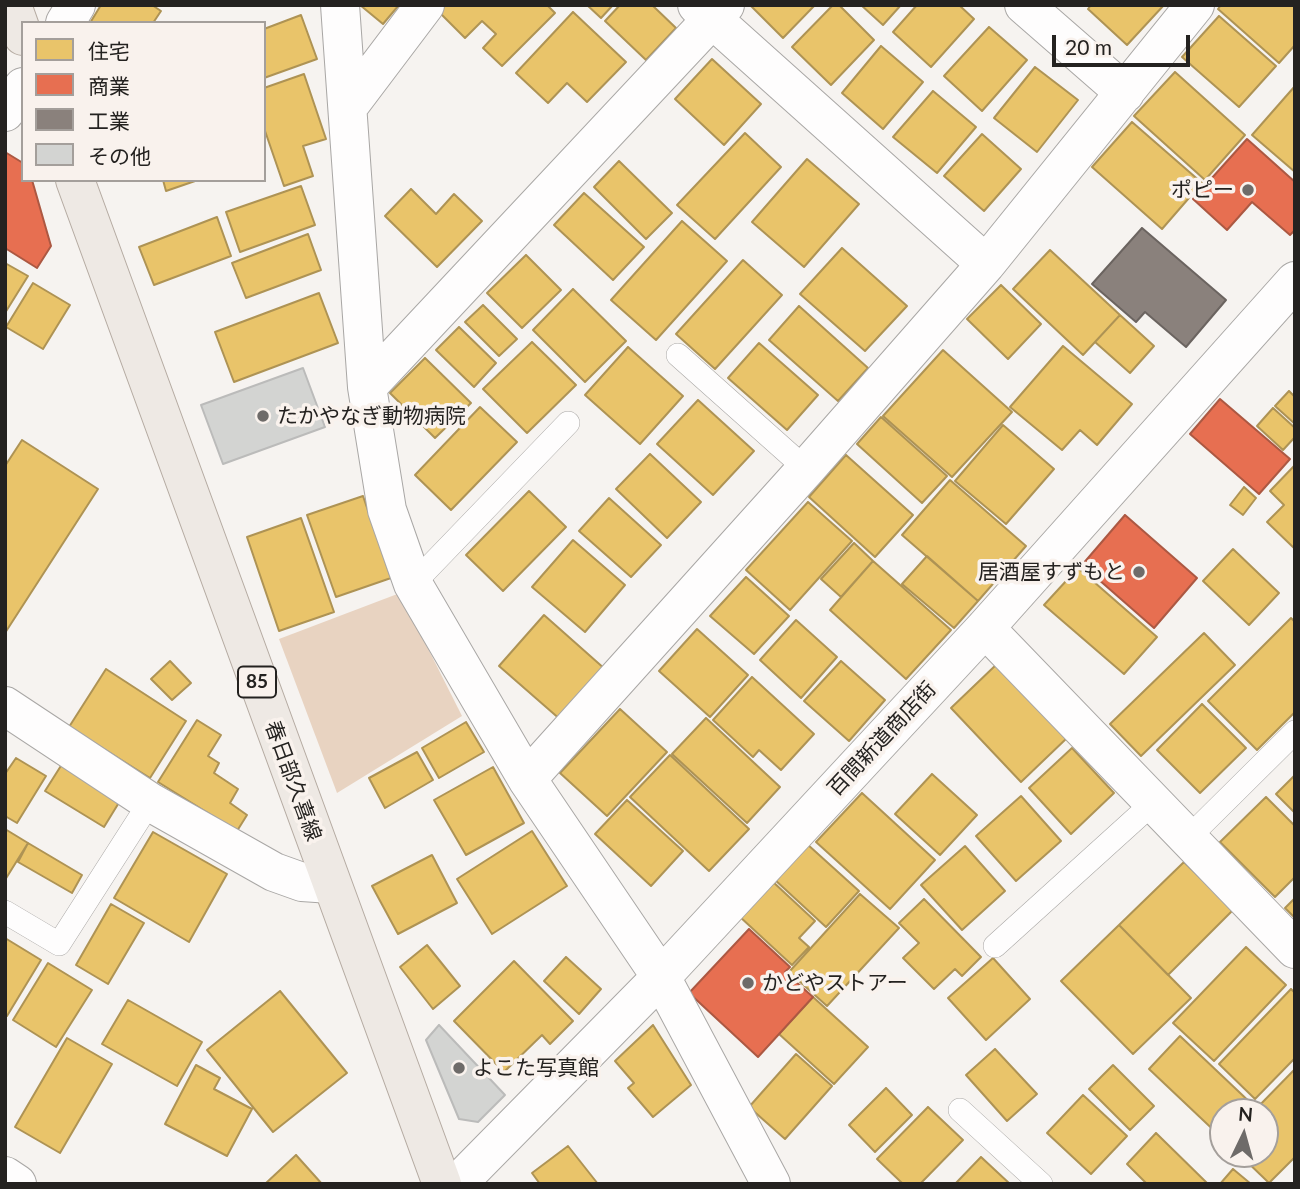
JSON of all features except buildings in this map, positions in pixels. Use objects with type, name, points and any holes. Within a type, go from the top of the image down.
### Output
[{"type":"main road","points":[[12,5],[21,30]]},
{"type":"main road","name":"春日部久喜線","points":[[76,182],[442,1184]]},
{"type":"street","points":[[66,21],[76,5]]},
{"type":"street","points":[[340,5],[367,387],[387,510],[413,584],[527,779],[661,977],[771,1184]]},
{"type":"street","points":[[348,107],[425,5]]},
{"type":"street","points":[[1024,5],[1125,93]]},
{"type":"street","points":[[527,779],[986,264],[1195,5]]},
{"type":"street","points":[[367,387],[711,10],[986,264]]},
{"type":"street","points":[[5,112],[21,90]]},
{"type":"street","name":"百間新道商店街","points":[[457,1184],[661,977],[985,628],[1294,285]]},
{"type":"street","points":[[985,628],[1295,949]]},
{"type":"street","points":[[5,706],[150,802],[274,872],[302,882],[331,884]]},
{"type":"street","points":[[5,1176],[17,1184]]},
{"type":"lane","points":[[678,355],[806,469]]},
{"type":"lane","points":[[413,584],[569,423]]},
{"type":"lane","points":[[1187,839],[1295,732]]},
{"type":"lane","points":[[5,912],[59,944],[150,802]]},
{"type":"lane","points":[[995,946],[1153,803]]},
{"type":"lane","points":[[960,1110],[1041,1184]]},
{"type":"shaded area","points":[[400,593],[462,716],[337,793],[279,639]]},
{"type":"place","name":"ポピー","points":[[1248,190]]},
{"type":"place","name":"たかやなぎ動物病院","points":[[263,416]]},
{"type":"place","name":"居酒屋すずもと","points":[[1139,572]]},
{"type":"place","name":"かどやストアー","points":[[748,983]]},
{"type":"place","name":"よこた写真館","points":[[459,1068]]}]
